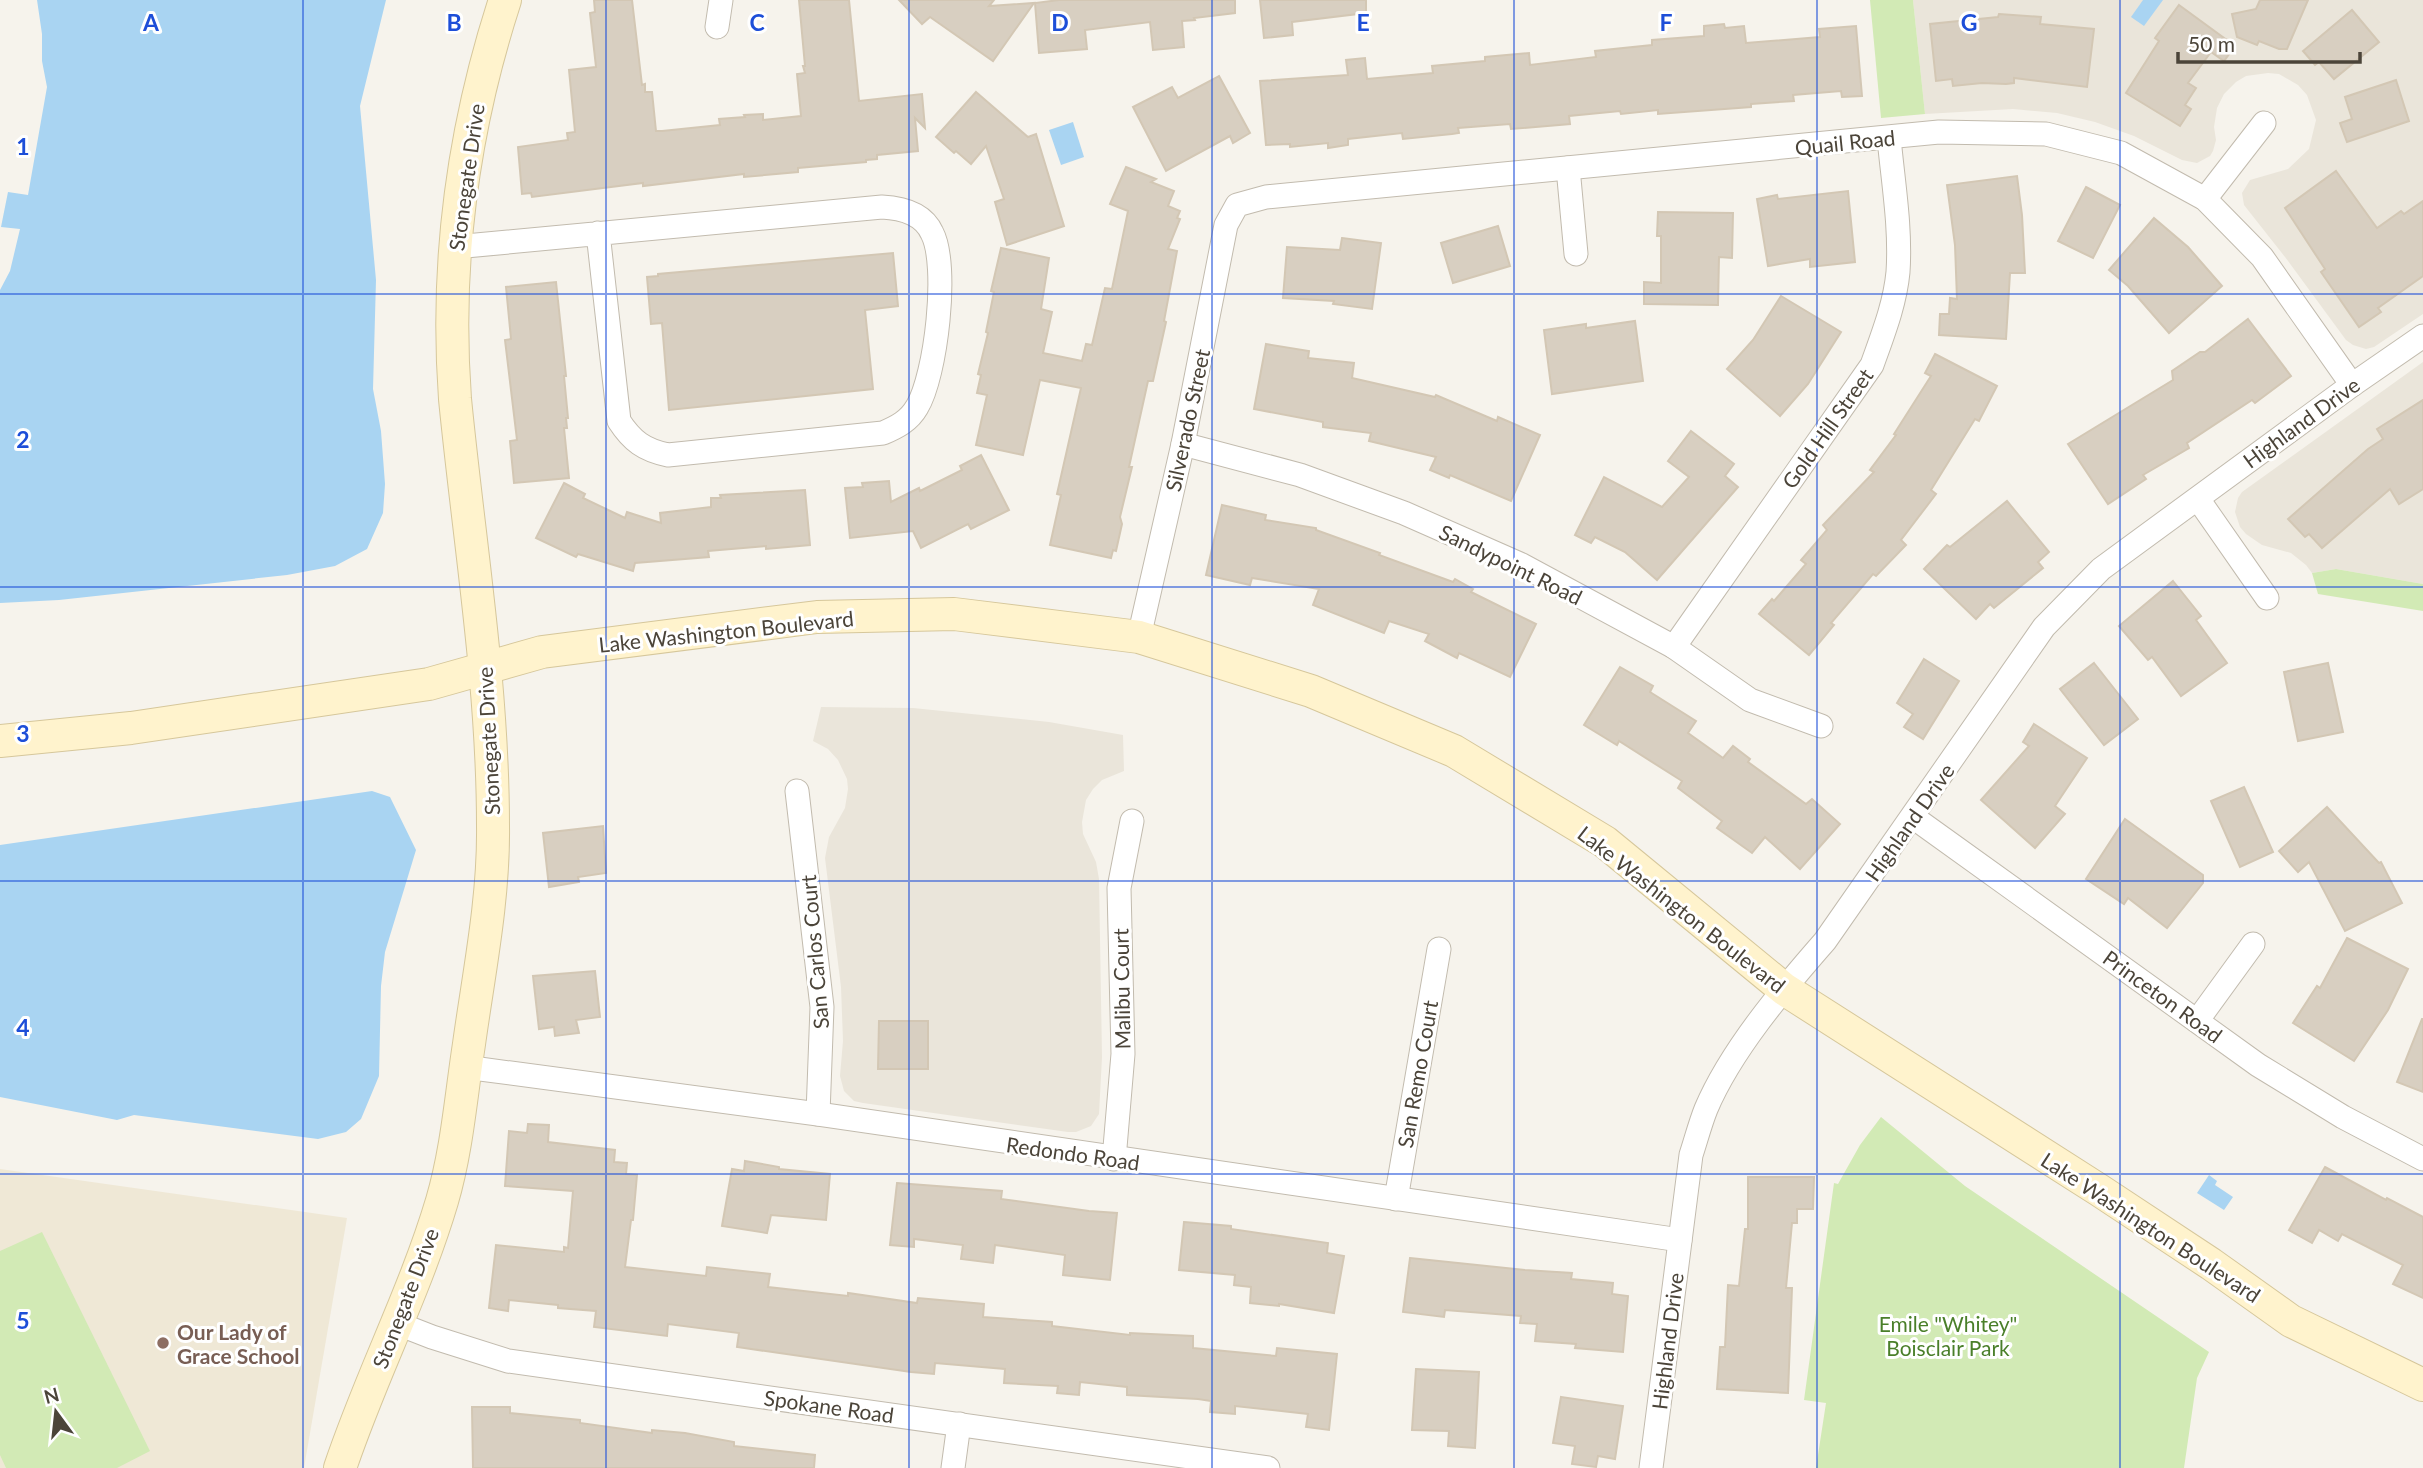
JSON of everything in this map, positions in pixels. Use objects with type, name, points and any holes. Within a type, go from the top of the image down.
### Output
[{"type":"street","name":"Stonegate Drive","points":[[340,1468],[442,1201],[457,1123],[488,907],[493,828],[491,746],[453,373],[452,287],[470,131],[488,55],[505,0]]},
{"type":"street","points":[[717,27],[721,0]]},
{"type":"street","points":[[2205,199],[2264,123]]},
{"type":"street","name":"Quail Road","points":[[1237,205],[1266,198],[1939,132],[2046,134],[2121,153],[2205,199],[2262,257],[2352,385]]},
{"type":"street","name":"Gold Hill Street","points":[[1674,647],[1872,365],[1890,311],[1898,271],[1898,231],[1889,138]]},
{"type":"street","points":[[1568,168],[1576,254]]},
{"type":"street","name":"Silverado Street","points":[[1139,636],[1183,444],[1226,225],[1237,205]]},
{"type":"street","points":[[455,247],[598,233],[882,207],[899,208],[923,220],[932,231],[939,253],[941,286],[934,344],[923,395],[917,408],[899,426],[883,433],[668,455],[650,452],[637,444],[618,421],[598,233]]},
{"type":"street","name":"Highland Drive","points":[[1651,1468],[1690,1156],[1706,1110],[1734,1058],[1784,989],[1825,941],[2043,627],[2101,569],[2423,336]]},
{"type":"street","name":"Sandypoint Road","points":[[1183,444],[1300,475],[1404,513],[1522,565],[1674,647],[1749,700],[1821,726]]},
{"type":"street","points":[[2198,499],[2267,598]]},
{"type":"street","name":"Lake Washington Boulevard","points":[[0,741],[131,728],[429,684],[542,652],[817,617],[954,614],[1139,636],[1311,691],[1454,751],[1605,842],[1784,989],[2211,1264],[2291,1321],[2423,1385]]},
{"type":"street","name":"San Carlos Court","points":[[797,791],[822,1007],[818,1114]]},
{"type":"street","name":"Princeton Road","points":[[1913,817],[2269,1072],[2423,1159]]},
{"type":"street","name":"Malibu Court","points":[[1114,1159],[1123,1054],[1119,888],[1132,821]]},
{"type":"street","points":[[2197,1021],[2253,944]]},
{"type":"street","name":"San Remo Court","points":[[1396,1199],[1439,949]]},
{"type":"street","name":"Redondo Road","points":[[465,1067],[818,1114],[1680,1240]]},
{"type":"street","name":"Spokane Road","points":[[396,1323],[508,1361],[1268,1468]]},
{"type":"street","points":[[953,1468],[959,1424]]},
{"type":"shaded area","points":[[1913,0],[2423,0],[2423,314],[2374,347],[2366,349],[2353,345],[2346,340],[2244,205],[2242,193],[2250,180],[2288,169],[2309,149],[2316,120],[2307,95],[2298,85],[2279,74],[2268,73],[2246,76],[2236,82],[2224,94],[2217,108],[2213,151],[2210,156],[2197,163],[2182,160],[2134,136],[2095,122],[2057,113],[2013,109],[1925,114]]},
{"type":"shaded area","points":[[2423,362],[2423,584],[2336,569],[2312,573],[2291,553],[2262,545],[2246,534],[2240,527],[2235,512],[2242,492]]},
{"type":"shaded area","points":[[821,707],[913,708],[1049,722],[1123,735],[1124,771],[1102,780],[1093,789],[1086,800],[1082,822],[1083,834],[1096,862],[1099,879],[1102,1057],[1099,1114],[1091,1126],[1068,1132],[863,1103],[854,1101],[844,1091],[840,1076],[843,1041],[841,987],[825,858],[829,837],[845,808],[848,789],[847,779],[838,760],[828,749],[813,741]]},
{"type":"shaded area","name":"Our Lady of Grace School","points":[[0,1169],[347,1218],[304,1468],[0,1468]]},
{"type":"green space","points":[[1870,0],[1913,0],[1925,114],[1881,118]]},
{"type":"green space","points":[[2336,569],[2423,584],[2423,611],[2318,594],[2312,573]]},
{"type":"green space","name":"Emile \"Whitey\" Boisclair Park","points":[[1881,1117],[1965,1186],[2209,1352],[2197,1378],[2184,1468],[1816,1468],[1826,1403],[1804,1400],[1834,1183],[1838,1184],[1860,1145]]},
{"type":"green space","points":[[42,1232],[150,1451],[117,1468],[6,1468],[0,1455],[0,1251]]},
{"type":"water","points":[[37,0],[386,0],[360,106],[376,280],[373,389],[381,431],[385,484],[383,513],[367,549],[335,566],[287,575],[59,600],[0,603],[0,290],[10,271],[20,229],[1,227],[8,192],[28,195],[47,87]]},
{"type":"water","points":[[2143,0],[2163,0],[2144,26],[2131,17]]},
{"type":"water","points":[[1073,122],[1084,157],[1061,165],[1049,130]]},
{"type":"water","points":[[372,791],[390,797],[416,850],[385,952],[381,986],[379,1076],[361,1119],[346,1132],[318,1139],[134,1115],[117,1120],[0,1097],[0,845]]},
{"type":"water","points":[[2209,1175],[2217,1181],[2215,1185],[2233,1197],[2224,1210],[2197,1193]]},
{"type":"building","points":[[594,0],[632,0],[642,85],[645,84],[645,92],[652,92],[656,131],[662,131],[720,125],[719,119],[745,117],[744,115],[763,114],[763,120],[801,116],[797,74],[805,73],[805,66],[799,0],[849,0],[859,101],[922,94],[925,128],[915,118],[918,151],[877,155],[877,159],[866,162],[798,168],[798,172],[744,177],[744,174],[643,186],[643,183],[532,197],[531,193],[522,194],[518,147],[568,140],[567,133],[575,132],[569,70],[596,67],[590,13],[595,12]]},
{"type":"building","points":[[899,0],[994,0],[989,6],[1034,3],[993,61],[930,17],[922,24]]},
{"type":"building","points":[[1059,0],[1235,0],[1235,13],[1182,21],[1184,47],[1153,50],[1150,22],[1085,30],[1087,49],[1039,53],[1035,3]]},
{"type":"building","points":[[1260,0],[1366,0],[1366,13],[1292,22],[1293,35],[1264,38]]},
{"type":"building","points":[[2260,0],[2308,0],[2287,49],[2279,49],[2259,41],[2257,45],[2237,37],[2232,14],[2256,9]]},
{"type":"building","points":[[2179,5],[2235,46],[2224,61],[2211,52],[2188,83],[2196,88],[2185,105],[2191,109],[2180,126],[2126,93],[2159,41],[2155,38]]},
{"type":"building","points":[[2352,10],[2379,42],[2334,79],[2319,62],[2315,65],[2303,51]]},
{"type":"building","points":[[1999,14],[2041,17],[2040,24],[2094,29],[2087,87],[2014,78],[2014,83],[2006,84],[1953,86],[1952,79],[1936,81],[1930,24],[1998,17]]},
{"type":"building","points":[[1724,24],[1725,28],[1744,26],[1746,43],[1820,37],[1819,29],[1856,26],[1862,96],[1842,97],[1841,91],[1793,95],[1794,101],[1751,104],[1751,107],[1658,114],[1658,110],[1621,114],[1620,111],[1569,116],[1570,124],[1511,129],[1510,124],[1458,128],[1459,133],[1403,139],[1402,133],[1348,139],[1348,145],[1328,148],[1328,143],[1290,147],[1290,144],[1266,145],[1260,81],[1348,75],[1346,60],[1365,58],[1367,79],[1433,73],[1432,66],[1485,61],[1485,57],[1529,53],[1530,65],[1596,57],[1595,51],[1652,45],[1652,40],[1704,36],[1704,26]]},
{"type":"building","points":[[1219,76],[1250,133],[1233,143],[1230,136],[1166,171],[1133,107],[1172,87],[1178,98]]},
{"type":"building","points":[[2396,80],[2409,121],[2347,142],[2340,123],[2352,119],[2345,97]]},
{"type":"building","points":[[976,92],[1028,137],[1036,134],[1064,226],[1007,245],[995,202],[1004,199],[986,146],[971,164],[936,137]]},
{"type":"building","points":[[1126,167],[1156,179],[1151,182],[1174,191],[1168,206],[1180,211],[1177,218],[1180,219],[1168,249],[1177,251],[1164,321],[1166,322],[1153,381],[1148,381],[1129,467],[1132,467],[1120,517],[1122,524],[1116,551],[1113,550],[1111,558],[1050,545],[1061,495],[1057,494],[1081,388],[1040,380],[1023,455],[976,445],[987,395],[977,393],[981,375],[978,374],[994,292],[991,291],[1001,248],[1049,258],[1041,309],[1052,312],[1043,353],[1082,361],[1086,344],[1092,345],[1105,288],[1112,289],[1128,211],[1110,204]]},
{"type":"building","points":[[2336,171],[2377,228],[2401,211],[2404,214],[2423,201],[2423,276],[2378,308],[2381,312],[2359,327],[2321,272],[2325,269],[2285,208]]},
{"type":"building","points":[[2017,176],[2025,273],[2010,273],[2006,339],[1939,335],[1940,314],[1949,314],[1950,298],[1957,299],[1955,245],[1947,185]]},
{"type":"building","points":[[2086,187],[2120,205],[2093,258],[2058,241]]},
{"type":"building","points":[[1848,191],[1855,262],[1810,267],[1810,259],[1768,266],[1757,199],[1777,195],[1778,199]]},
{"type":"building","points":[[1658,212],[1733,213],[1732,258],[1719,257],[1718,305],[1644,304],[1644,282],[1661,283]]},
{"type":"building","points":[[2154,218],[2188,247],[2222,286],[2169,333],[2128,286],[2109,270]]},
{"type":"building","points":[[1498,226],[1510,266],[1453,283],[1441,243]]},
{"type":"building","points":[[1342,238],[1381,243],[1372,309],[1333,304],[1334,301],[1283,298],[1287,247],[1340,250]]},
{"type":"building","points":[[893,253],[898,306],[865,310],[873,389],[669,410],[662,323],[651,324],[647,277]]},
{"type":"building","points":[[556,282],[566,376],[568,418],[567,428],[564,428],[569,478],[514,483],[510,441],[517,440],[505,340],[511,339],[506,287]]},
{"type":"building","points":[[1781,296],[1841,332],[1808,384],[1780,416],[1727,369],[1753,340]]},
{"type":"building","points":[[2248,319],[2291,376],[2255,403],[2252,400],[2187,443],[2189,448],[2143,475],[2146,479],[2108,504],[2068,444],[2173,380],[2172,371],[2200,352],[2205,352]]},
{"type":"building","points":[[1635,321],[1643,381],[1552,394],[1544,330],[1586,324],[1586,328]]},
{"type":"building","points":[[1266,344],[1309,351],[1308,358],[1354,363],[1352,378],[1435,397],[1436,395],[1497,421],[1498,417],[1540,435],[1511,501],[1450,475],[1449,478],[1430,470],[1436,457],[1369,441],[1371,433],[1323,427],[1323,422],[1254,409]]},
{"type":"building","points":[[1935,354],[1997,386],[1979,421],[1975,419],[1931,490],[1936,494],[1901,540],[1906,545],[1876,576],[1873,574],[1831,623],[1834,625],[1809,655],[1759,614],[1806,564],[1801,560],[1827,530],[1823,525],[1874,472],[1870,470],[1896,435],[1894,434],[1931,376],[1925,373]]},
{"type":"building","points":[[2423,400],[2423,489],[2399,504],[2390,489],[2322,548],[2309,534],[2305,537],[2288,519],[2383,439],[2377,429]]},
{"type":"building","points":[[1691,431],[1734,464],[1725,476],[1738,487],[1657,580],[1625,552],[1595,537],[1591,543],[1575,535],[1604,477],[1662,507],[1689,477],[1668,461]]},
{"type":"building","points":[[981,455],[1009,510],[971,529],[968,524],[921,548],[913,531],[850,538],[845,488],[863,487],[862,483],[889,481],[891,502],[962,470],[960,466]]},
{"type":"building","points":[[564,483],[585,494],[583,498],[625,518],[627,512],[661,523],[660,513],[711,507],[711,498],[721,498],[720,495],[805,490],[810,545],[708,551],[709,557],[635,563],[633,571],[578,554],[576,557],[536,538]]},
{"type":"building","points":[[2007,501],[2049,552],[2038,562],[2043,568],[1994,608],[1990,604],[1976,619],[1924,569],[1947,545],[1950,547]]},
{"type":"building","points":[[1222,505],[1266,515],[1265,520],[1316,528],[1380,553],[1379,555],[1453,582],[1455,579],[1473,589],[1471,592],[1536,624],[1510,677],[1459,653],[1457,658],[1425,641],[1429,634],[1389,621],[1384,633],[1313,605],[1319,589],[1252,578],[1250,585],[1206,575]]},
{"type":"building","points":[[2173,581],[2201,616],[2196,620],[2227,663],[2181,696],[2152,657],[2148,660],[2119,626]]},
{"type":"building","points":[[1924,659],[1959,681],[1923,739],[1904,727],[1913,714],[1897,703]]},
{"type":"building","points":[[2094,663],[2138,719],[2104,745],[2060,689]]},
{"type":"building","points":[[2328,663],[2343,732],[2298,741],[2284,672]]},
{"type":"building","points":[[1620,667],[1653,686],[1650,692],[1696,721],[1688,733],[1723,758],[1733,746],[1750,759],[1748,762],[1806,804],[1812,799],[1840,824],[1800,869],[1765,837],[1752,853],[1717,828],[1722,821],[1678,788],[1682,781],[1619,741],[1617,745],[1584,725]]},
{"type":"building","points":[[2034,724],[2087,758],[2055,806],[2065,814],[2035,848],[1981,800],[2029,746],[2023,742]]},
{"type":"building","points":[[2244,787],[2273,852],[2240,867],[2211,801]]},
{"type":"building","points":[[2327,807],[2379,863],[2381,862],[2402,903],[2345,931],[2309,862],[2298,872],[2279,851]]},
{"type":"building","points":[[2125,819],[2203,875],[2203,883],[2167,928],[2128,898],[2124,904],[2086,879]]},
{"type":"building","points":[[603,826],[606,873],[578,877],[579,882],[549,887],[543,833]]},
{"type":"building","points":[[2347,938],[2408,969],[2388,1010],[2354,1061],[2293,1023],[2317,986],[2320,988]]},
{"type":"building","points":[[595,971],[600,1017],[576,1020],[579,1033],[555,1036],[554,1027],[539,1029],[533,976]]},
{"type":"building","points":[[2423,1019],[2423,1092],[2397,1082]]},
{"type":"building","points":[[879,1021],[928,1021],[928,1069],[878,1069]]},
{"type":"building","points":[[528,1124],[549,1125],[548,1142],[615,1150],[614,1162],[627,1163],[626,1174],[637,1175],[625,1267],[706,1276],[707,1267],[770,1274],[768,1287],[848,1296],[848,1293],[917,1303],[918,1298],[984,1304],[983,1317],[1052,1322],[1052,1326],[1130,1335],[1193,1336],[1193,1348],[1276,1356],[1277,1348],[1337,1354],[1329,1430],[1306,1427],[1308,1414],[1235,1406],[1235,1414],[1210,1412],[1211,1401],[1127,1395],[1127,1387],[1080,1382],[1079,1395],[1057,1393],[1058,1386],[1004,1383],[1005,1369],[935,1363],[934,1374],[911,1372],[737,1347],[739,1333],[668,1324],[667,1336],[594,1327],[596,1311],[558,1308],[558,1305],[509,1300],[508,1311],[489,1308],[496,1245],[564,1252],[564,1247],[568,1248],[573,1191],[505,1186],[509,1131],[527,1133]]},
{"type":"building","points":[[745,1161],[779,1169],[830,1174],[826,1220],[771,1215],[767,1233],[722,1226],[732,1169],[744,1171]]},
{"type":"building","points":[[2325,1167],[2423,1217],[2423,1298],[2393,1284],[2403,1265],[2342,1234],[2338,1241],[2319,1230],[2312,1243],[2289,1230]]},
{"type":"building","points":[[1748,1177],[1814,1177],[1813,1209],[1797,1209],[1797,1223],[1792,1223],[1786,1288],[1792,1288],[1788,1393],[1717,1389],[1720,1347],[1725,1347],[1728,1285],[1739,1286],[1745,1229],[1748,1229]]},
{"type":"building","points":[[897,1183],[1002,1191],[1001,1199],[1117,1213],[1110,1280],[1063,1275],[1065,1255],[995,1245],[993,1263],[961,1259],[963,1245],[914,1239],[914,1247],[890,1245]]},
{"type":"building","points":[[1184,1222],[1231,1226],[1231,1229],[1328,1243],[1327,1253],[1344,1256],[1334,1313],[1279,1304],[1250,1303],[1251,1287],[1234,1285],[1235,1275],[1179,1270]]},
{"type":"building","points":[[1410,1258],[1572,1273],[1571,1279],[1613,1283],[1612,1294],[1628,1296],[1623,1352],[1575,1348],[1576,1344],[1535,1341],[1537,1324],[1520,1323],[1521,1316],[1445,1310],[1444,1317],[1403,1312]]},
{"type":"building","points":[[1416,1369],[1479,1372],[1475,1448],[1448,1446],[1449,1431],[1412,1430]]},
{"type":"building","points":[[1561,1397],[1623,1406],[1615,1459],[1598,1456],[1596,1467],[1572,1464],[1575,1446],[1553,1443]]},
{"type":"building","points":[[472,1407],[510,1407],[510,1413],[580,1420],[580,1423],[652,1433],[652,1430],[685,1433],[734,1442],[734,1446],[815,1455],[814,1468],[473,1468]]},
{"type":"place","name":"Our Lady of Grace School","points":[[163,1343]]}]
